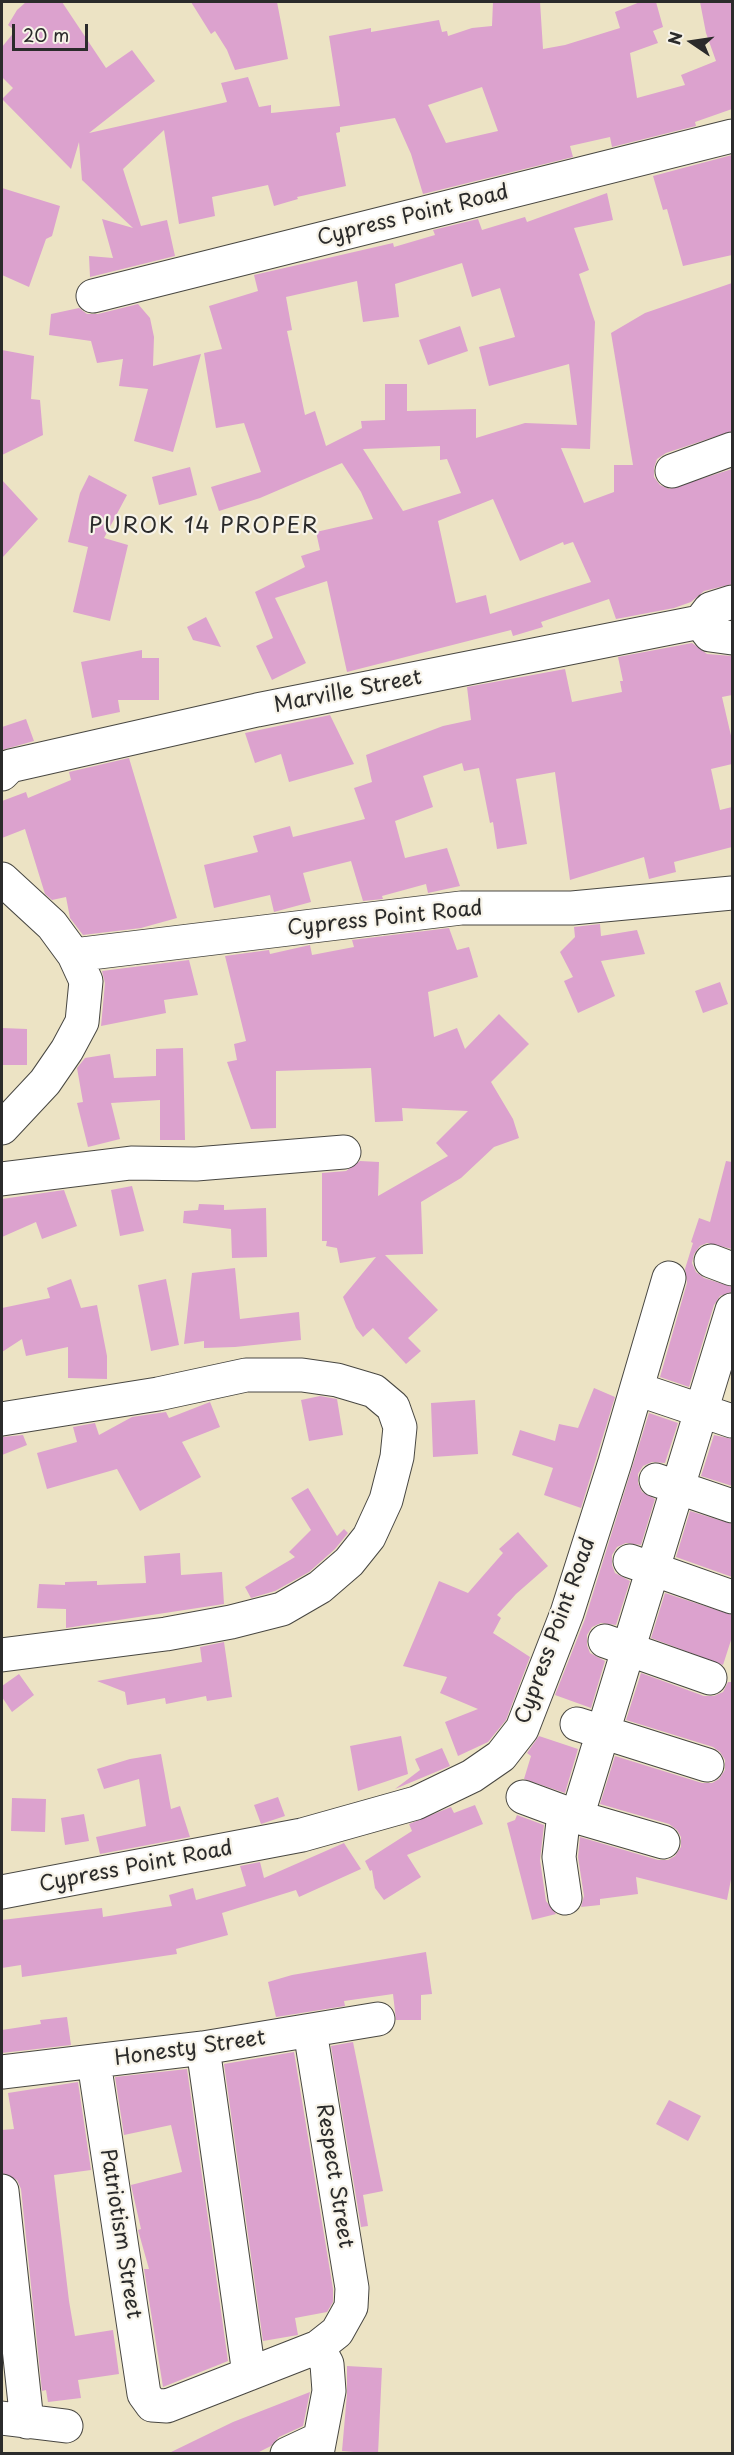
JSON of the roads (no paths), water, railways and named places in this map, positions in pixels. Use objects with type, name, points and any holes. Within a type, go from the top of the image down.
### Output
[{"type":"street","name":"Cypress Point Road","points":[[93,296],[732,136]]},
{"type":"street","points":[[672,471],[732,450]]},
{"type":"street","points":[[732,602],[710,609],[700,622],[710,635],[732,638]]},
{"type":"street","name":"Marville Street","points":[[2,774],[10,766],[257,710],[700,622]]},
{"type":"street","points":[[2,879],[52,925],[74,956],[86,981],[82,1022],[67,1050],[45,1082],[2,1128]]},
{"type":"street","name":"Cypress Point Road","points":[[74,956],[461,908],[572,908],[732,893]]},
{"type":"street","points":[[2,1179],[131,1163],[196,1164],[344,1152]]},
{"type":"street","name":"Cypress Point Road","points":[[2,1892],[179,1860],[332,1827],[416,1803],[472,1776],[501,1756],[522,1729],[538,1692],[578,1580],[669,1278]]},
{"type":"street","points":[[565,1898],[559,1857],[589,1728],[667,1483],[702,1411],[721,1331]]},
{"type":"street","points":[[2,1419],[158,1394],[246,1375],[302,1375],[337,1380],[374,1391],[393,1407],[400,1427],[397,1457],[386,1500],[369,1537],[349,1562],[320,1587],[282,1609],[231,1622],[166,1634],[2,1655]]},
{"type":"street","points":[[637,1389],[732,1421]]},
{"type":"street","points":[[667,1483],[732,1506]]},
{"type":"street","points":[[641,1564],[732,1597]]},
{"type":"street","points":[[616,1645],[710,1678]]},
{"type":"street","points":[[589,1728],[706,1765]]},
{"type":"street","points":[[523,1797],[570,1815],[663,1842]]},
{"type":"street","name":"Honesty Street","points":[[2,2072],[203,2048],[378,2019]]},
{"type":"street","name":"Respect Street","points":[[310,2031],[352,2288],[351,2307],[346,2320],[337,2332],[325,2367]]},
{"type":"street","points":[[203,2048],[249,2374],[325,2367],[318,2446],[287,2454]]},
{"type":"street","name":"Patriotism Street","points":[[94,2062],[144,2394],[152,2404],[167,2406],[249,2374]]},
{"type":"street","points":[[2,2191],[14,2420],[66,2426]]},
{"type":"district","name":"PUROK 14 PROPER","points":[[204,527]]}]
